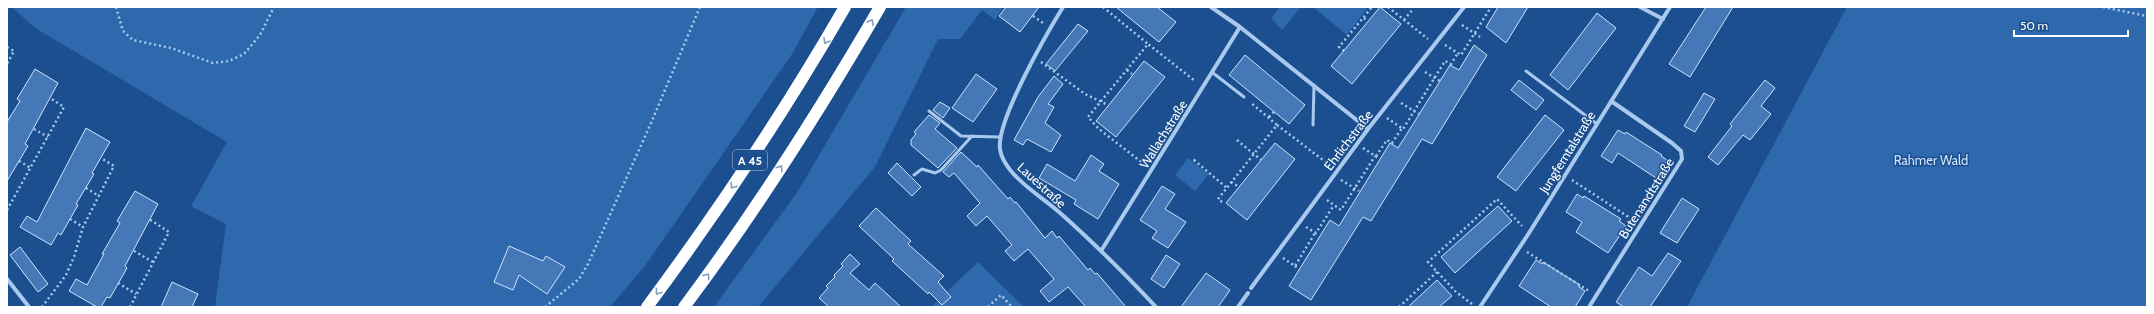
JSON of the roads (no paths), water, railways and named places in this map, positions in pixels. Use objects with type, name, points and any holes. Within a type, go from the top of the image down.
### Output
[{"type":"highway","name":"A 45","points":[[647,307],[708,223],[775,122],[846,7]]},
{"type":"highway","name":"A 45","points":[[684,307],[771,183],[848,63],[880,7]]},
{"type":"street","name":"Lauestraße","points":[[1063,7],[1008,111],[1000,137],[1000,149],[1003,160],[1010,170],[1101,251],[1156,307]]},
{"type":"street","points":[[1211,7],[1240,27],[1368,129]]},
{"type":"street","name":"Ehrlichstraße","points":[[1251,288],[1368,129],[1464,7]]},
{"type":"street","points":[[1640,7],[1663,19]]},
{"type":"street","name":"Jungferntalstraße","points":[[1480,307],[1519,248],[1670,7]]},
{"type":"street","name":"Wallachstraße","points":[[1101,251],[1213,73],[1240,27]]},
{"type":"street","name":"Butenandtstraße","points":[[1589,307],[1682,159],[1681,151],[1611,102]]},
{"type":"street","points":[[7,279],[29,307]]},
{"type":"street","points":[[1238,307],[1248,293]]},
{"type":"lane","points":[[1526,71],[1597,124]]},
{"type":"lane","points":[[1213,73],[1244,97]]},
{"type":"lane","points":[[1313,125],[1314,85]]},
{"type":"lane","points":[[929,111],[961,136],[1000,137]]},
{"type":"lane","points":[[914,175],[922,169],[935,173],[941,170],[972,136]]},
{"type":"park label","name":"Rahmer Wald","points":[[1931,160]]}]
